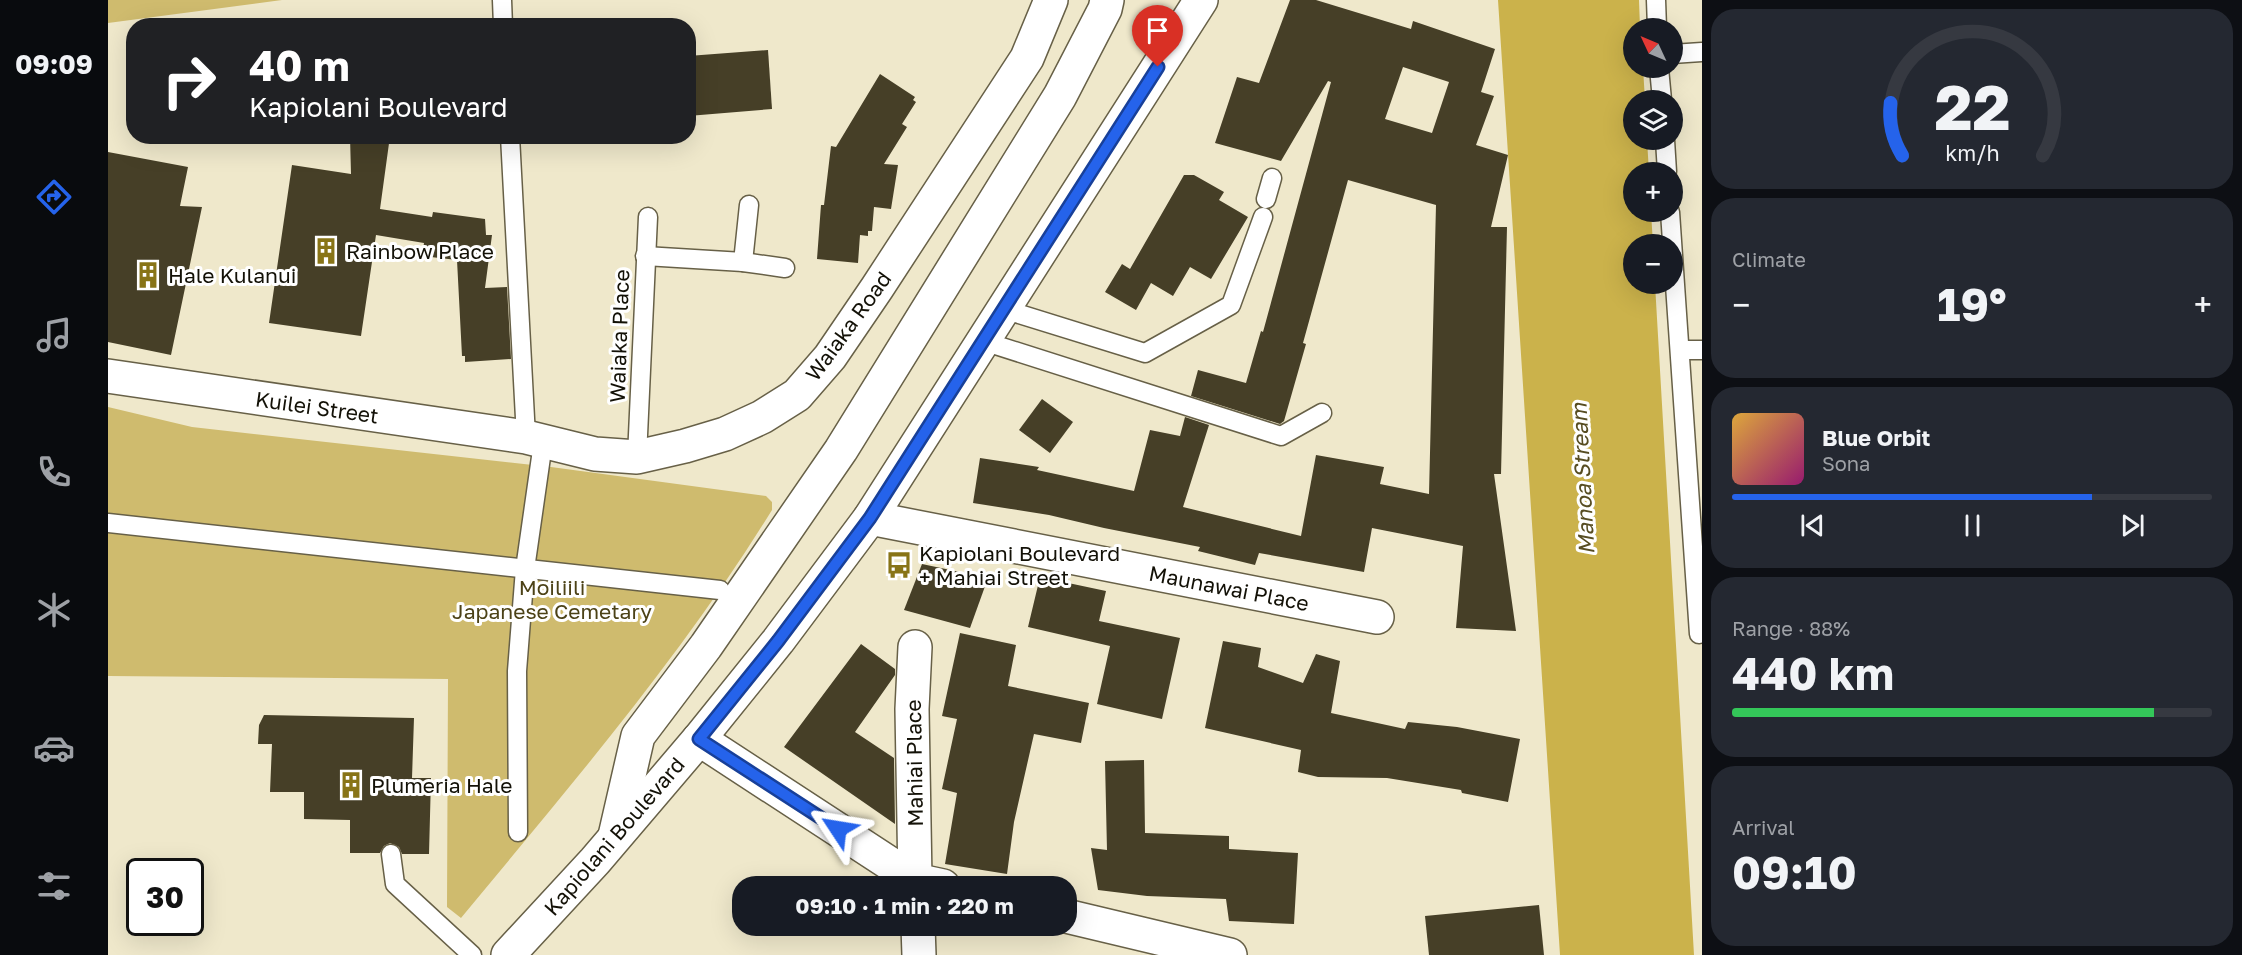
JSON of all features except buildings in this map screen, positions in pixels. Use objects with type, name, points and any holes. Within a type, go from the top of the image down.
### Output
[{"type":"main road","name":"Waiaka Road","points":[[535,440],[595,454],[637,457],[725,434],[762,417],[797,395],[830,357],[878,288],[1027,58],[1051,0]]},
{"type":"main road","name":"Kapiolani Boulevard","points":[[508,955],[699,739],[778,641],[870,518],[1201,0]]},
{"type":"main road","points":[[615,836],[638,736],[706,646],[842,450],[1060,96],[1106,5]]},
{"type":"main road","name":"Kuilei Street","points":[[108,376],[535,440]]},
{"type":"main road","name":"Maunawai Place","points":[[870,518],[1377,617]]},
{"type":"main road","name":"Mahiai Place","points":[[915,647],[912,709],[924,876]]},
{"type":"main road","points":[[699,739],[913,876]]},
{"type":"main road","points":[[1077,919],[1230,955]]},
{"type":"main road","points":[[918,936],[919,955]]},
{"type":"lane","points":[[502,0],[503,18]]},
{"type":"lane","points":[[1656,0],[1657,18]]},
{"type":"lane","points":[[1683,53],[1702,52]]},
{"type":"lane","points":[[511,144],[535,440],[517,671],[518,832]]},
{"type":"lane","points":[[1003,309],[1144,353],[1231,305],[1272,178]]},
{"type":"lane","points":[[742,262],[749,205]]},
{"type":"lane","name":"Waiaka Place","points":[[637,457],[648,218]]},
{"type":"lane","points":[[1671,222],[1699,634]]},
{"type":"lane","points":[[645,256],[742,262],[785,268]]},
{"type":"lane","points":[[983,341],[1281,436],[1322,413]]},
{"type":"lane","points":[[1680,350],[1702,350]]},
{"type":"lane","points":[[108,524],[720,590]]},
{"type":"lane","points":[[391,854],[395,884],[472,955]]},
{"type":"green space","points":[[108,0],[282,0],[146,18],[126,18],[126,21],[108,23]]},
{"type":"green space","name":"Moiliili Japanese Cemetary","points":[[108,407],[192,427],[551,467],[766,496],[772,502],[772,510],[701,617],[663,668],[584,769],[461,918],[447,907],[448,679],[108,676]]},
{"type":"water","name":"Manoa Stream","points":[[1498,0],[1639,0],[1640,18],[1623,18],[1623,78],[1644,78],[1644,90],[1623,90],[1623,150],[1648,150],[1648,162],[1623,162],[1623,222],[1652,222],[1652,234],[1623,234],[1623,294],[1656,294],[1694,955],[1560,955]]},
{"type":"place","name":"Rainbow Place","points":[[326,251]]},
{"type":"place","name":"Hale Kulanui","points":[[148,275]]},
{"type":"place","name":"Kapiolani Boulevard + Mahiai Street","points":[[899,565]]},
{"type":"place","name":"Plumeria Hale","points":[[351,785]]},
{"type":"route","points":[[838,829],[699,739],[778,641],[870,518],[1158,67]]}]
